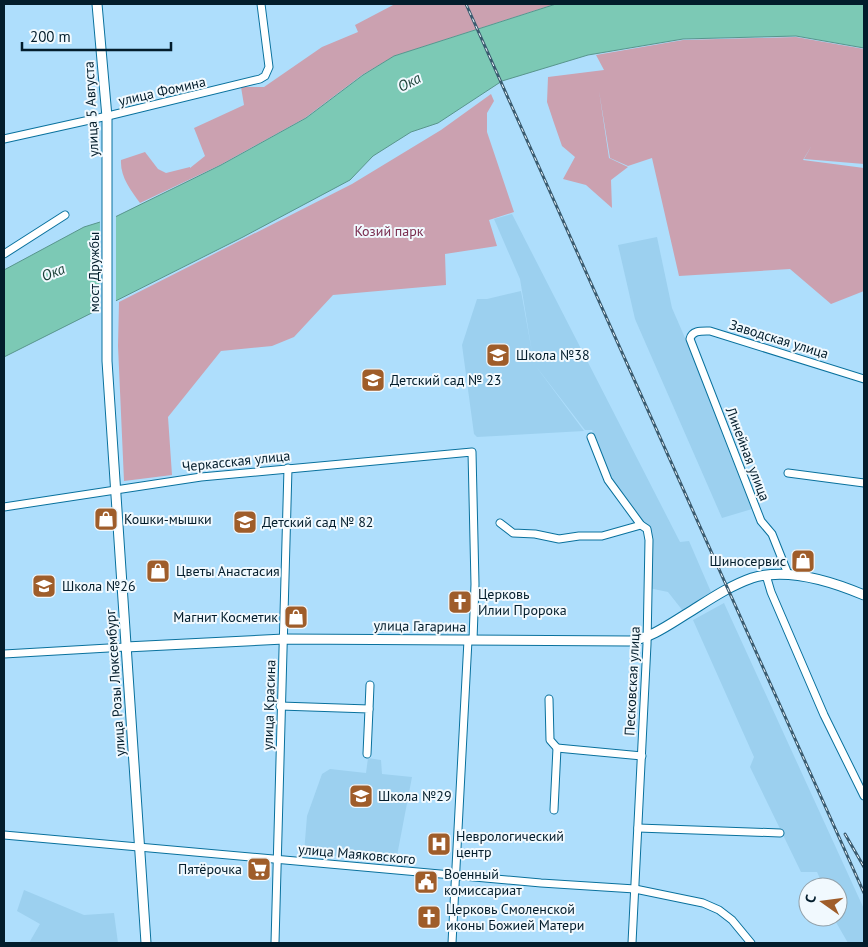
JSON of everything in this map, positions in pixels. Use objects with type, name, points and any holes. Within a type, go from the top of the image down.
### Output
[{"type":"main road","name":"улица 5 Августа","points":[[97,4],[107,117],[108,184]]},
{"type":"main road","name":"мост Дружбы","points":[[107,361],[108,184]]},
{"type":"main road","name":"улица Розы Люксембург","points":[[107,361],[146,943]]},
{"type":"main road","name":"улица Гагарина","points":[[126,647],[284,639],[630,641],[647,637],[733,586],[753,578],[788,574],[847,588],[864,595]]},
{"type":"street","name":"улица Фомина","points":[[4,140],[253,82],[265,76],[269,67],[261,4]]},
{"type":"street","points":[[4,254],[66,215]]},
{"type":"street","name":"Заводская улица","points":[[690,339],[694,333],[710,331],[864,379]]},
{"type":"street","name":"Линейная улица","points":[[690,339],[761,521],[772,534],[788,574]]},
{"type":"street","name":"Песковская улица","points":[[591,437],[608,480],[647,529],[649,540],[642,756],[632,943]]},
{"type":"street","name":"Черкасская улица","points":[[4,507],[201,477],[472,452],[474,574],[470,640]]},
{"type":"street","name":"улица Красина","points":[[276,943],[280,706],[284,639],[288,468]]},
{"type":"street","points":[[788,474],[864,484]]},
{"type":"street","points":[[500,524],[513,532],[559,539],[579,536],[602,536],[642,525]]},
{"type":"street","points":[[766,576],[771,592],[824,715],[864,796]]},
{"type":"street","points":[[452,943],[470,640]]},
{"type":"street","name":"улица Гагарина","points":[[4,654],[126,647]]},
{"type":"street","points":[[367,754],[370,685]]},
{"type":"street","points":[[549,699],[550,740],[557,748],[642,756]]},
{"type":"street","points":[[280,706],[369,709]]},
{"type":"street","points":[[554,810],[557,748]]},
{"type":"street","points":[[638,828],[780,833]]},
{"type":"street","name":"улица Маяковского","points":[[4,835],[635,889],[703,903],[719,910],[732,920],[751,943]]},
{"type":"shaded area","points":[[512,214],[680,542],[689,541],[711,592],[683,611],[668,592],[649,588],[650,556],[643,524],[613,481],[592,430],[585,430],[535,365],[584,431],[477,437],[474,434],[462,345],[477,299],[487,299],[521,291],[532,352],[520,279],[494,219]]},
{"type":"shaded area","points":[[657,237],[672,308],[719,416],[722,434],[752,509],[722,518],[635,319],[618,245]]},
{"type":"shaded area","points":[[724,603],[864,909],[864,943],[848,943],[839,927],[848,927],[848,877],[819,877],[817,872],[801,872],[750,767],[754,757],[693,620]]},
{"type":"shaded area","name":"Школа №29","points":[[368,758],[381,760],[382,774],[412,777],[396,861],[304,853],[307,816],[322,774],[330,769],[366,773]]},
{"type":"shaded area","points":[[24,890],[84,915],[114,913],[118,943],[29,943],[40,924],[17,911]]},
{"type":"green space","points":[[395,4],[555,4],[394,56],[362,75],[305,118],[220,165],[140,203],[124,178],[121,160],[145,152],[158,169],[166,173],[190,168],[205,156],[194,128],[244,105],[241,87],[264,87],[322,47],[358,32],[355,25]]},
{"type":"green space","points":[[796,37],[864,49],[864,164],[804,159],[812,145],[803,160],[864,168],[864,291],[831,304],[790,269],[679,276],[652,158],[628,166],[610,158],[599,91],[609,158],[628,167],[611,180],[612,208],[586,185],[563,179],[575,157],[562,146],[554,123],[547,102],[548,77],[604,70],[596,55],[683,40]]},
{"type":"green space","name":"Козий парк","points":[[491,94],[494,101],[487,113],[487,132],[514,212],[489,220],[497,246],[445,254],[446,285],[333,295],[294,337],[272,346],[221,351],[168,417],[172,475],[124,481],[118,346],[119,302],[352,184],[441,130]]},
{"type":"water","name":"Ока","points":[[556,4],[864,4],[864,48],[796,36],[683,39],[588,55],[502,81],[438,123],[411,132],[373,156],[350,180],[243,237],[4,357],[4,270],[84,227],[113,218],[221,165],[306,118],[363,75],[394,56]]},
{"type":"pier","points":[[116,214],[116,303],[99,312],[100,219]]},
{"type":"railway","points":[[466,4],[864,893]]},
{"type":"railway","points":[[845,834],[864,867]]},
{"type":"place","name":"Школа №38","points":[[498,355]]},
{"type":"place","name":"Детский сад № 23","points":[[373,380]]},
{"type":"place","name":"Кошки-мышки","points":[[106,519]]},
{"type":"place","name":"Детский сад № 82","points":[[245,522]]},
{"type":"place","name":"Шиносервис","points":[[803,561]]},
{"type":"place","name":"Цветы Анастасия","points":[[158,571]]},
{"type":"place","name":"Школа №26","points":[[44,586]]},
{"type":"place","name":"Церковь Илии Пророка","points":[[460,602]]},
{"type":"place","name":"Магнит Косметик","points":[[296,617]]},
{"type":"place","name":"Школа №29","points":[[361,796]]},
{"type":"place","name":"Неврологический центр","points":[[439,844]]},
{"type":"place","name":"Пятёрочка","points":[[259,869]]},
{"type":"place","name":"Военный комиссариат","points":[[426,882]]},
{"type":"place","name":"Церковь Смоленской иконы Божией Матери","points":[[429,917]]}]
